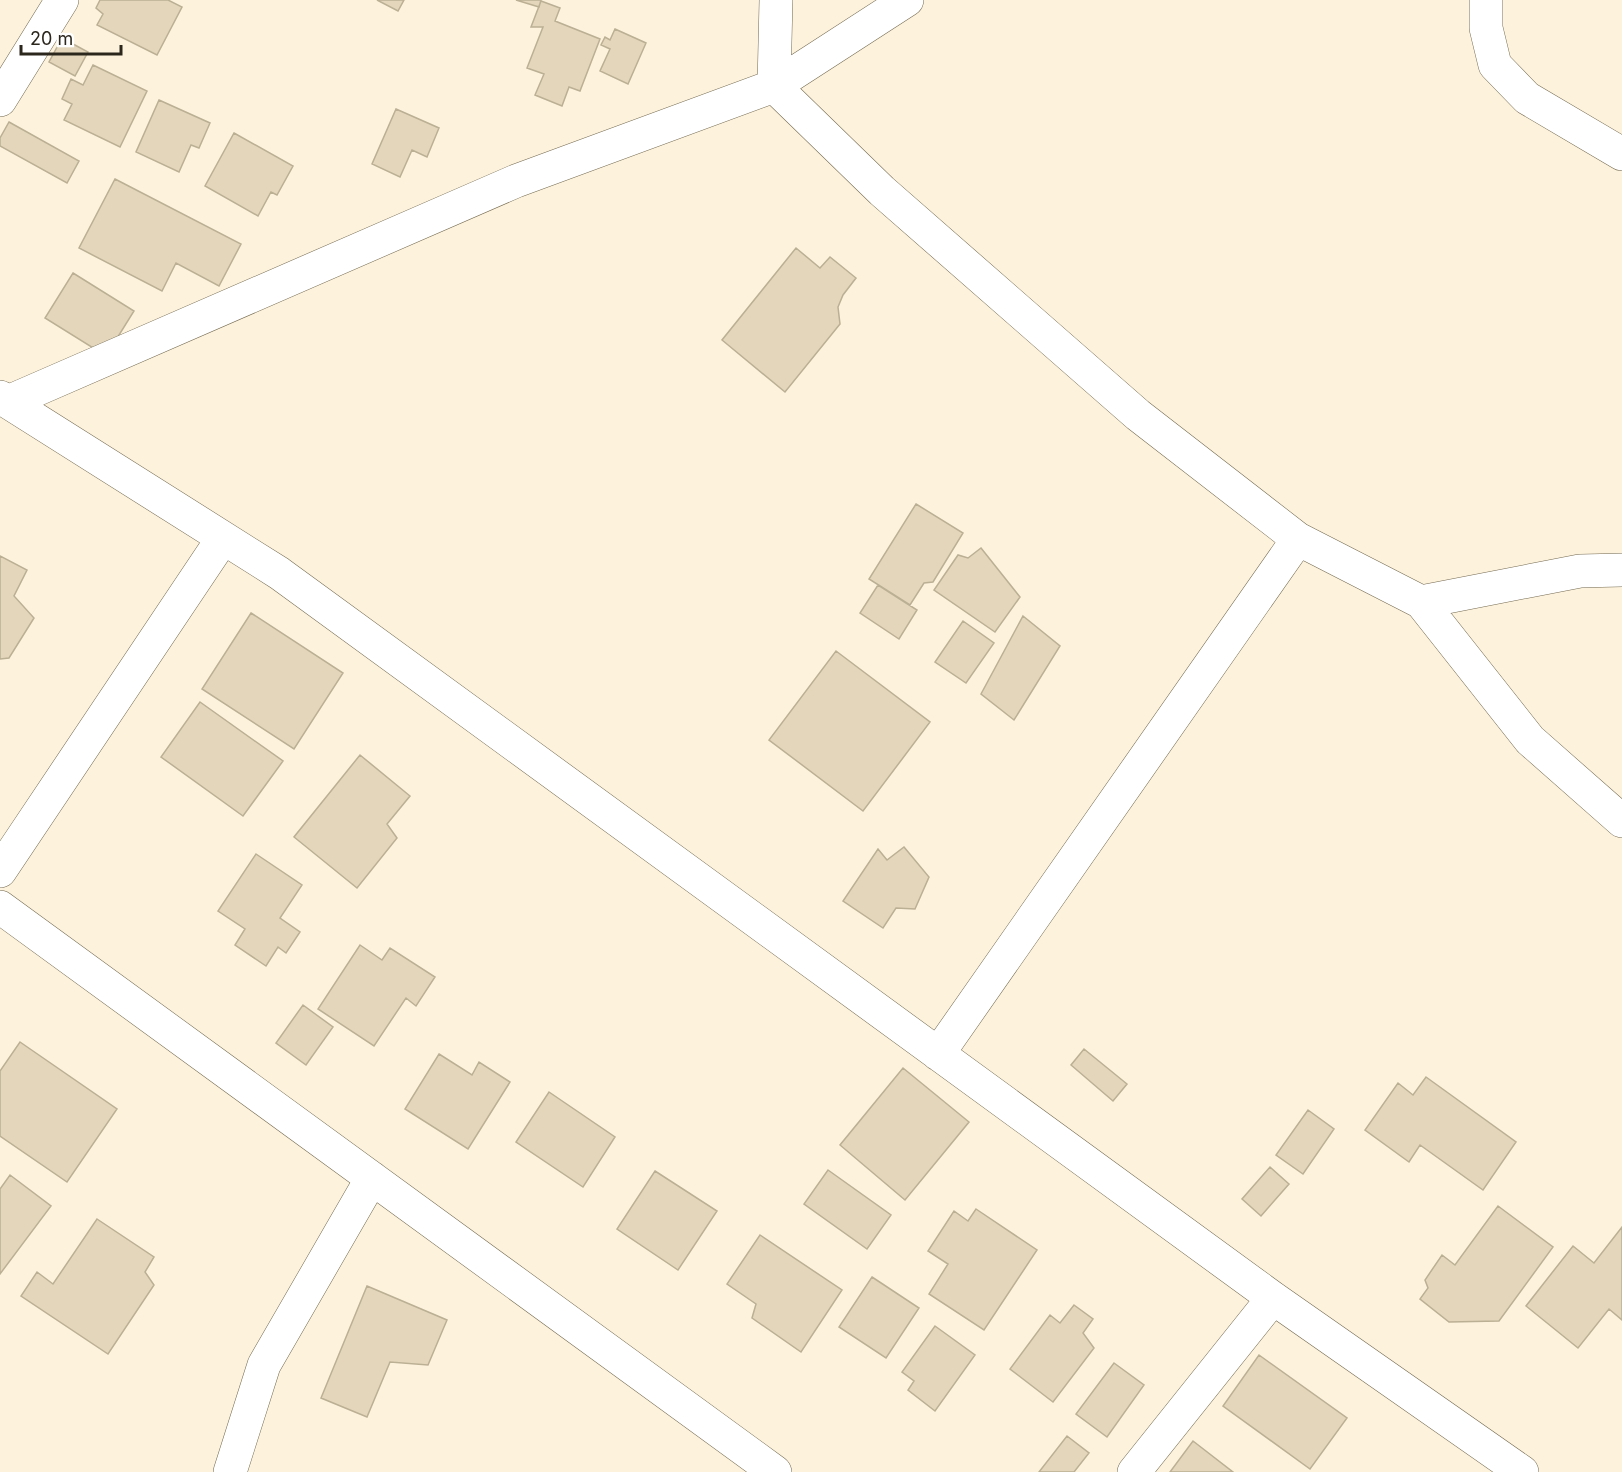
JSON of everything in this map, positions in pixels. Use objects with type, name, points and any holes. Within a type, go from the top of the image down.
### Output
[{"type":"street","points":[[0,100],[62,0]]},
{"type":"street","points":[[776,0],[774,86],[882,191],[1138,415],[1298,539],[1421,603],[1530,740],[1622,821]]},
{"type":"street","points":[[4,400],[516,181],[774,86],[907,0]]},
{"type":"street","points":[[1486,0],[1486,28],[1495,65],[1527,98],[1622,154]]},
{"type":"street","points":[[4,400],[279,573],[1273,1298],[1522,1472]]},
{"type":"street","points":[[0,871],[223,538]]},
{"type":"street","points":[[938,1054],[1298,539]]},
{"type":"street","points":[[1421,603],[1580,571],[1622,570]]},
{"type":"street","points":[[0,908],[775,1472]]},
{"type":"street","points":[[230,1472],[264,1365],[372,1178]]},
{"type":"street","points":[[1134,1472],[1273,1298]]},
{"type":"building","points":[[100,0],[168,0],[182,7],[157,55],[97,25],[103,14],[96,8]]},
{"type":"building","points":[[377,0],[404,0],[398,11]]},
{"type":"building","points":[[516,0],[541,0],[539,7]]},
{"type":"building","points":[[541,1],[560,8],[555,21],[600,39],[580,91],[569,87],[562,106],[535,95],[544,74],[527,68],[543,27],[531,27]]},
{"type":"building","points":[[615,29],[646,43],[628,84],[600,71],[610,49],[601,45],[605,37],[610,40]]},
{"type":"building","points":[[62,38],[88,52],[75,76],[49,62]]},
{"type":"building","points":[[93,65],[147,91],[120,147],[64,120],[72,104],[62,99],[71,79],[83,85]]},
{"type":"building","points":[[159,100],[210,123],[199,148],[191,145],[179,172],[136,152]]},
{"type":"building","points":[[396,109],[439,128],[427,157],[412,150],[400,177],[372,164]]},
{"type":"building","points":[[9,122],[79,161],[67,183],[0,146],[0,138]]},
{"type":"building","points":[[234,133],[293,166],[277,195],[271,192],[258,216],[205,186]]},
{"type":"building","points":[[115,179],[241,244],[219,286],[176,263],[162,291],[79,248]]},
{"type":"building","points":[[796,248],[820,268],[830,257],[856,278],[843,295],[838,307],[840,324],[785,392],[722,340]]},
{"type":"building","points":[[73,273],[134,311],[106,356],[45,318]]},
{"type":"building","points":[[916,504],[963,533],[933,582],[924,583],[910,605],[869,579]]},
{"type":"building","points":[[981,548],[1020,597],[995,632],[934,590],[958,555],[968,558]]},
{"type":"building","points":[[0,556],[27,570],[14,596],[34,618],[9,658],[0,659]]},
{"type":"building","points":[[878,585],[917,610],[899,639],[860,613]]},
{"type":"building","points":[[251,613],[343,673],[294,749],[202,689]]},
{"type":"building","points":[[1023,616],[1060,646],[1014,720],[981,694]]},
{"type":"building","points":[[963,621],[994,643],[966,683],[935,662]]},
{"type":"building","points":[[836,651],[930,722],[863,811],[769,740]]},
{"type":"building","points":[[200,702],[283,761],[243,816],[161,757]]},
{"type":"building","points":[[360,755],[410,796],[387,824],[397,838],[357,888],[294,837]]},
{"type":"building","points":[[904,847],[929,877],[915,909],[896,908],[883,928],[843,901],[878,849],[887,860]]},
{"type":"building","points":[[256,854],[302,885],[280,918],[300,932],[286,953],[278,947],[266,966],[235,945],[245,929],[218,911]]},
{"type":"building","points":[[360,945],[382,960],[390,948],[435,977],[416,1006],[406,998],[374,1046],[318,1009]]},
{"type":"building","points":[[303,1005],[333,1027],[306,1065],[276,1043]]},
{"type":"building","points":[[20,1042],[117,1109],[67,1182],[0,1136],[0,1071]]},
{"type":"building","points":[[1084,1049],[1127,1084],[1113,1101],[1071,1065]]},
{"type":"building","points":[[439,1054],[472,1075],[479,1062],[510,1082],[468,1149],[405,1109]]},
{"type":"building","points":[[903,1068],[969,1122],[905,1200],[840,1145]]},
{"type":"building","points":[[1426,1077],[1516,1142],[1483,1190],[1420,1145],[1409,1162],[1365,1130],[1398,1083],[1413,1095]]},
{"type":"building","points":[[549,1092],[615,1137],[583,1187],[516,1142]]},
{"type":"building","points":[[1308,1110],[1334,1129],[1303,1174],[1276,1155]]},
{"type":"building","points":[[1270,1167],[1289,1184],[1261,1216],[1242,1199]]},
{"type":"building","points":[[828,1170],[891,1215],[867,1249],[804,1204]]},
{"type":"building","points":[[655,1171],[717,1211],[678,1270],[617,1229]]},
{"type":"building","points":[[10,1175],[51,1206],[0,1274],[0,1189]]},
{"type":"building","points":[[1498,1206],[1553,1247],[1499,1321],[1449,1322],[1420,1299],[1428,1288],[1425,1280],[1442,1255],[1455,1265]]},
{"type":"building","points":[[976,1209],[1037,1250],[984,1330],[929,1294],[948,1264],[928,1251],[954,1211],[968,1221]]},
{"type":"building","points":[[97,1219],[154,1257],[145,1272],[154,1285],[108,1354],[21,1296],[37,1272],[53,1284]]},
{"type":"building","points":[[1622,1227],[1622,1320],[1609,1309],[1578,1348],[1526,1306],[1573,1246],[1594,1263]]},
{"type":"building","points":[[760,1235],[842,1290],[801,1352],[752,1318],[756,1304],[727,1284]]},
{"type":"building","points":[[872,1277],[919,1308],[886,1358],[839,1327]]},
{"type":"building","points":[[367,1286],[447,1320],[428,1365],[390,1362],[367,1417],[321,1398]]},
{"type":"building","points":[[1074,1305],[1093,1319],[1083,1333],[1094,1348],[1053,1402],[1010,1369],[1050,1315],[1060,1323]]},
{"type":"building","points":[[935,1326],[975,1355],[935,1411],[908,1390],[914,1381],[902,1372]]},
{"type":"building","points":[[1259,1355],[1347,1418],[1310,1469],[1223,1406]]},
{"type":"building","points":[[1114,1363],[1144,1385],[1107,1437],[1076,1414]]},
{"type":"building","points":[[1067,1436],[1089,1453],[1074,1472],[1039,1472]]},
{"type":"building","points":[[1193,1441],[1233,1472],[1170,1472]]}]
